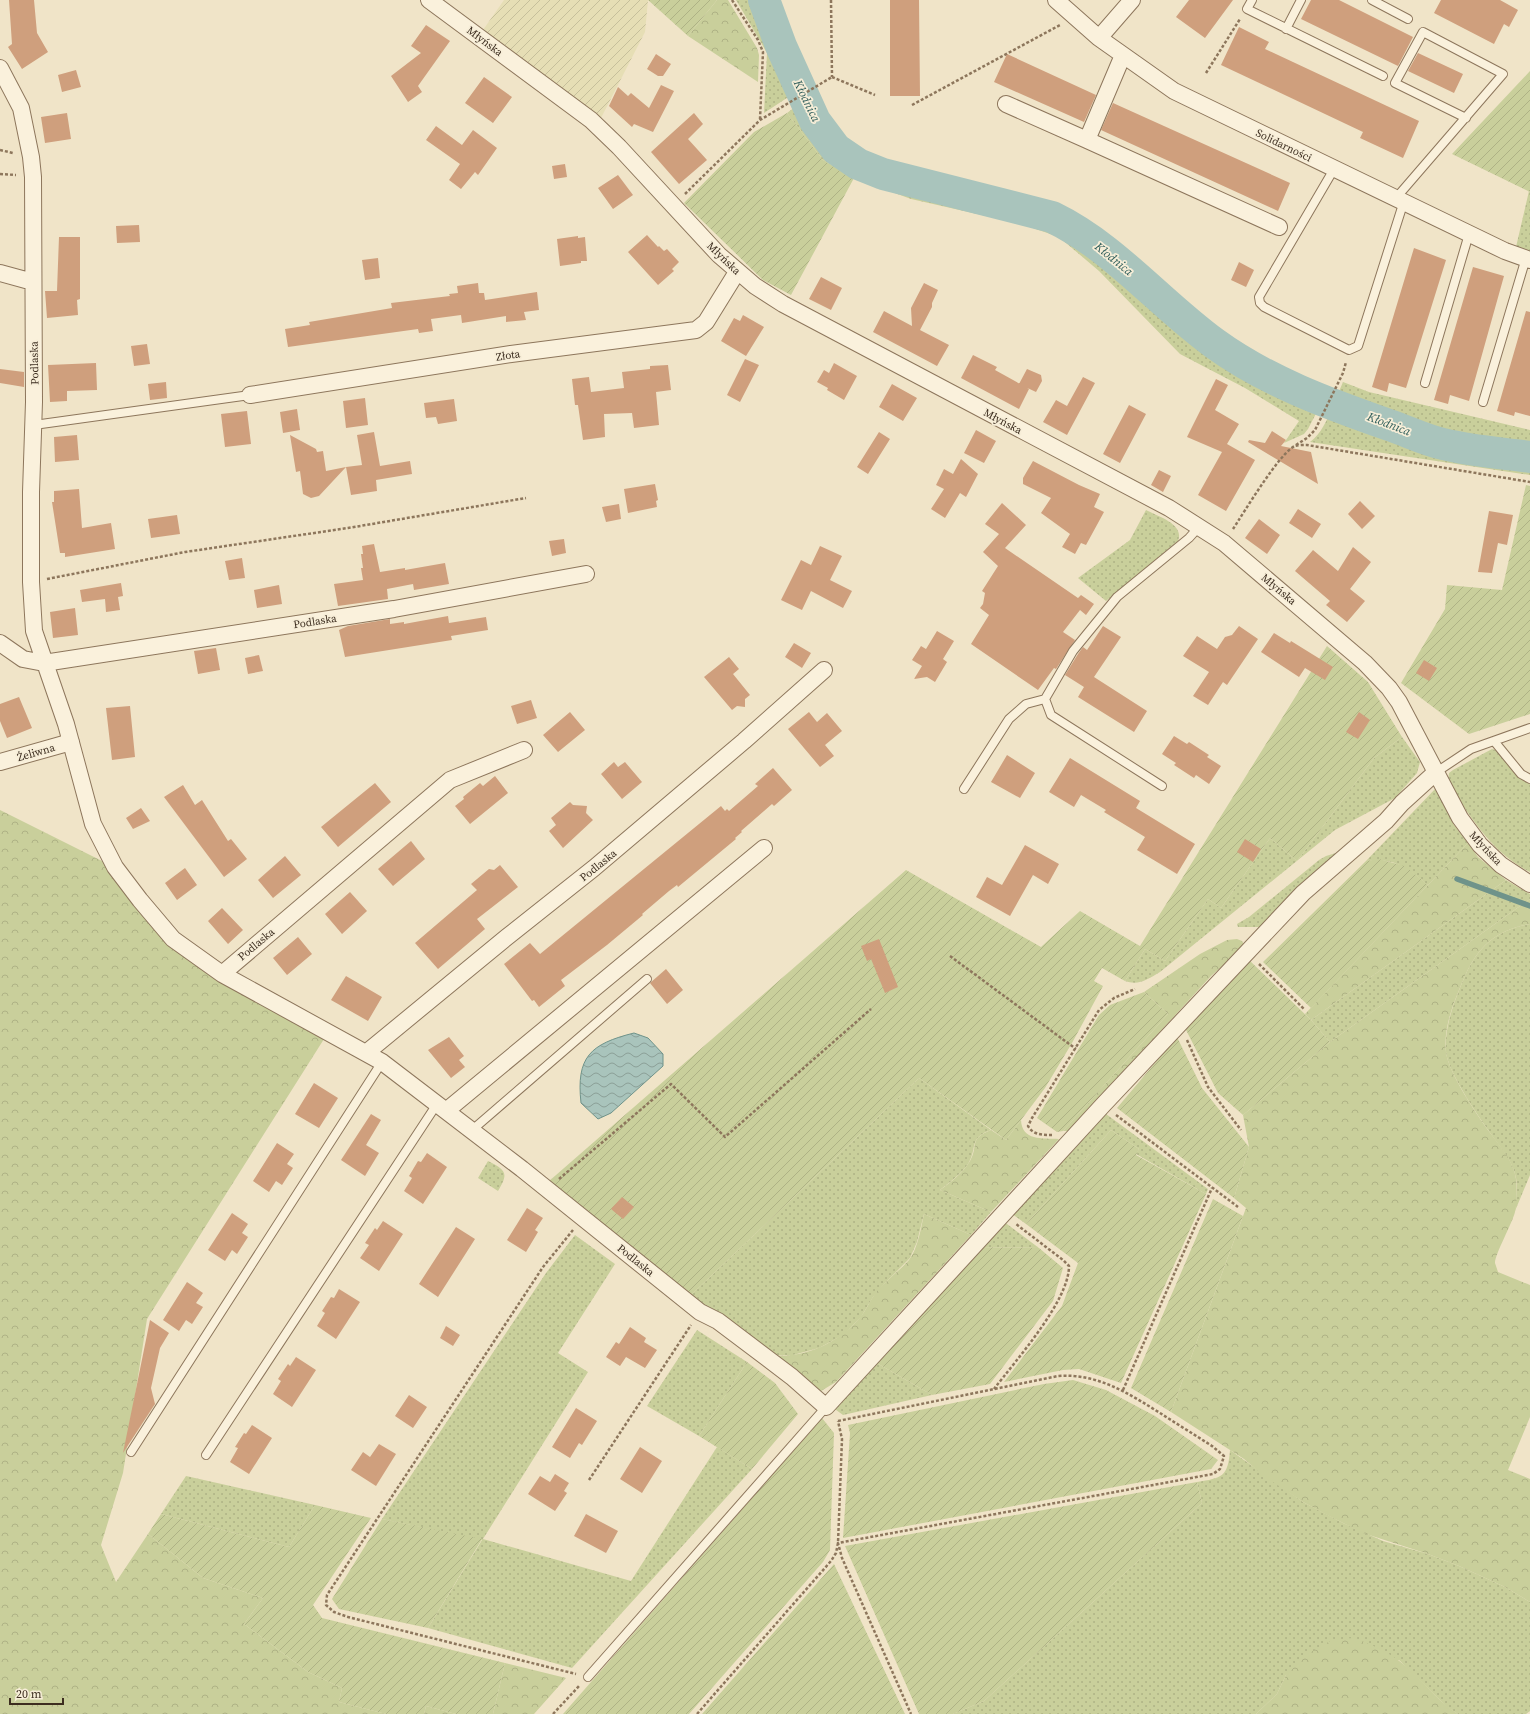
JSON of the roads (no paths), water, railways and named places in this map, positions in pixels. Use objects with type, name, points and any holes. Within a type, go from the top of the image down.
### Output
[{"type":"street","name":"Młyńska","points":[[429,0],[591,120],[674,205],[719,255],[755,286],[783,304],[1169,508],[1224,544],[1337,638],[1365,663],[1389,688],[1409,721],[1460,818],[1480,845],[1501,865],[1530,884]]},
{"type":"street","name":"Solidarności","points":[[1056,0],[1074,18],[1099,38],[1174,91],[1469,234],[1505,251],[1528,259]]},
{"type":"street","points":[[1099,38],[1132,0]]},
{"type":"street","points":[[1087,140],[1123,56]]},
{"type":"street","name":"Podlaska","points":[[0,68],[21,108],[31,157],[34,425],[31,492],[31,582],[34,631],[71,742],[93,824],[115,867],[140,900],[173,939],[222,974],[382,1062],[442,1107],[700,1312],[718,1322],[792,1377],[826,1407]]},
{"type":"street","points":[[1006,104],[1279,227]]},
{"type":"street","name":"Złota","points":[[250,395],[511,354],[696,330],[706,322],[737,272]]},
{"type":"street","points":[[0,273],[33,282]]},
{"type":"street","name":"Podlaska","points":[[44,663],[394,609],[586,574]]},
{"type":"street","points":[[0,643],[23,660],[44,663]]},
{"type":"street","name":"Podlaska","points":[[366,1053],[506,937],[594,868],[744,741],[824,670]]},
{"type":"street","name":"Żeliwna","points":[[0,762],[71,742]]},
{"type":"street","name":"Podlaska","points":[[222,974],[450,780],[524,750]]},
{"type":"street","points":[[826,1407],[1074,1136],[1303,893],[1386,821],[1402,803],[1435,773]]},
{"type":"street","points":[[442,1107],[764,848]]},
{"type":"lane","points":[[1252,0],[1247,9],[1383,76]]},
{"type":"lane","points":[[1286,28],[1301,0]]},
{"type":"lane","points":[[1372,0],[1408,19]]},
{"type":"lane","points":[[1334,169],[1259,298],[1260,303],[1264,307],[1349,350],[1358,346],[1400,200],[1466,118],[1504,74],[1423,32],[1395,83],[1466,118]]},
{"type":"lane","points":[[1425,383],[1469,234]]},
{"type":"lane","points":[[1483,402],[1528,259]]},
{"type":"lane","points":[[34,425],[250,395]]},
{"type":"lane","points":[[964,789],[1009,718],[1026,704],[1045,698],[1074,652],[1116,597],[1190,538],[1199,527]]},
{"type":"lane","points":[[1045,698],[1051,715],[1162,786]]},
{"type":"lane","points":[[1435,773],[1471,749],[1530,728]]},
{"type":"lane","points":[[1494,741],[1521,774],[1530,779]]},
{"type":"lane","points":[[472,1131],[647,979]]},
{"type":"lane","points":[[132,1452],[382,1062]]},
{"type":"lane","points":[[206,1455],[442,1107]]},
{"type":"lane","points":[[588,1677],[826,1407]]},
{"type":"water","points":[[634,1033],[648,1038],[663,1054],[663,1066],[611,1113],[598,1119],[581,1103],[581,1074],[584,1064],[589,1055],[606,1042]]},
{"type":"waterway","name":"Kłodnica","points":[[764,0],[781,46],[815,121],[836,149],[858,164],[883,174],[1052,217],[1075,229],[1096,244],[1214,343],[1255,369],[1298,390],[1344,409],[1436,442],[1475,450],[1530,457]]},
{"type":"waterway","points":[[1457,879],[1530,906]]}]
